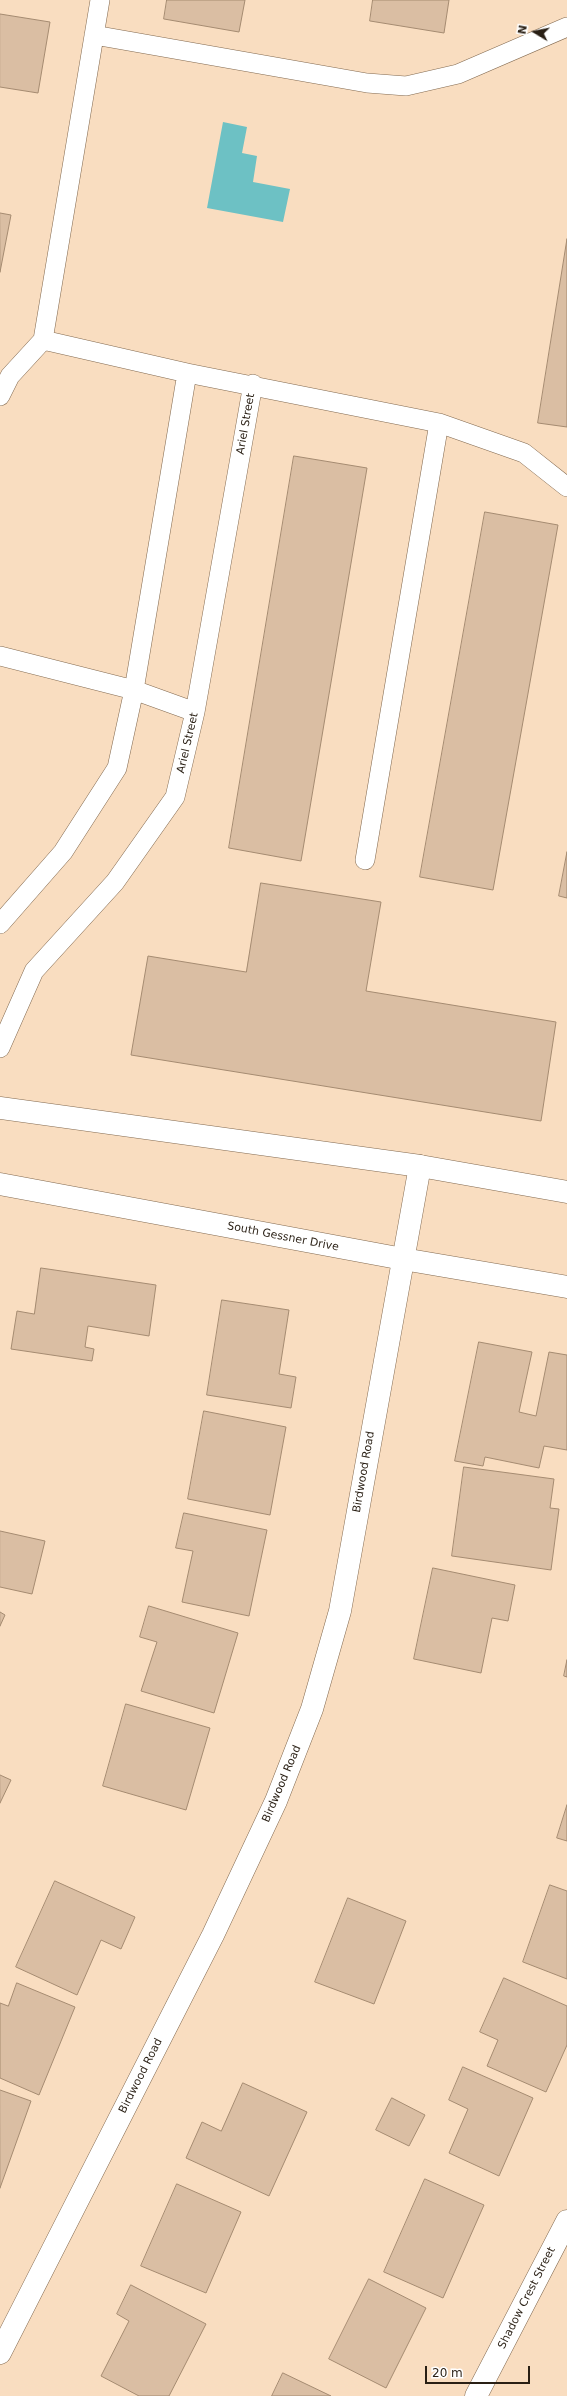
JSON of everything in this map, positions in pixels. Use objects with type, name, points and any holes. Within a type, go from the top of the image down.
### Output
[{"type":"street","points":[[0,1108],[420,1166],[567,1192]]},
{"type":"street","name":"Birdwood Road","points":[[0,2353],[213,1935],[276,1801],[312,1709],[340,1611],[420,1166]]},
{"type":"street","name":"South Gessner Drive","points":[[0,1184],[403,1259],[567,1287]]},
{"type":"street","name":"Shadow Crest Street","points":[[476,2396],[567,2221]]},
{"type":"lane","points":[[0,396],[10,376],[43,340],[100,0]]},
{"type":"lane","points":[[94,35],[367,82],[406,86],[458,74],[567,27]]},
{"type":"lane","points":[[43,340],[188,373],[253,384],[439,423],[524,453],[567,487]]},
{"type":"lane","points":[[0,924],[63,852],[117,768],[134,690],[188,373]]},
{"type":"lane","name":"Ariel Street","points":[[0,1048],[34,971],[115,882],[175,797],[195,712],[253,384]]},
{"type":"lane","points":[[365,860],[439,423]]},
{"type":"lane","points":[[0,656],[134,690],[195,712]]},
{"type":"water","points":[[223,122],[247,127],[242,153],[257,156],[253,182],[290,189],[283,222],[207,208]]},
{"type":"building","points":[[167,0],[245,0],[239,32],[164,19]]},
{"type":"building","points":[[373,0],[449,0],[444,33],[370,21]]},
{"type":"building","points":[[0,14],[50,22],[38,93],[0,87]]},
{"type":"building","points":[[0,213],[11,215],[0,272]]},
{"type":"building","points":[[567,239],[567,427],[538,423]]},
{"type":"building","points":[[294,456],[367,468],[301,861],[229,848]]},
{"type":"building","points":[[485,512],[558,525],[493,890],[420,877]]},
{"type":"building","points":[[567,852],[567,898],[559,896]]},
{"type":"building","points":[[261,883],[381,902],[366,991],[556,1022],[541,1121],[131,1055],[148,956],[246,972]]},
{"type":"building","points":[[41,1268],[156,1285],[149,1336],[88,1326],[85,1347],[94,1349],[92,1361],[11,1349],[17,1311],[34,1314]]},
{"type":"building","points":[[222,1300],[289,1310],[279,1374],[296,1377],[291,1408],[207,1395]]},
{"type":"building","points":[[479,1342],[532,1352],[519,1412],[536,1416],[549,1352],[567,1355],[567,1450],[544,1446],[539,1468],[485,1457],[483,1466],[455,1461]]},
{"type":"building","points":[[204,1411],[286,1427],[270,1515],[188,1499]]},
{"type":"building","points":[[464,1467],[554,1479],[550,1508],[559,1509],[551,1570],[452,1556]]},
{"type":"building","points":[[184,1513],[267,1530],[249,1616],[182,1602],[193,1551],[176,1548]]},
{"type":"building","points":[[0,1531],[45,1541],[32,1594],[0,1587]]},
{"type":"building","points":[[433,1568],[515,1585],[508,1621],[492,1618],[481,1673],[414,1659]]},
{"type":"building","points":[[149,1606],[238,1633],[214,1713],[141,1691],[157,1642],[140,1637]]},
{"type":"building","points":[[0,1612],[5,1615],[0,1626]]},
{"type":"building","points":[[567,1660],[567,1677],[564,1676]]},
{"type":"building","points":[[126,1704],[210,1728],[186,1810],[103,1786]]},
{"type":"building","points":[[0,1775],[11,1780],[0,1803]]},
{"type":"building","points":[[567,1805],[567,1841],[557,1838]]},
{"type":"building","points":[[55,1881],[135,1917],[121,1949],[101,1940],[77,1995],[16,1967]]},
{"type":"building","points":[[550,1885],[567,1891],[567,1979],[523,1962]]},
{"type":"building","points":[[348,1898],[406,1921],[374,2004],[315,1982]]},
{"type":"building","points":[[504,1978],[567,2006],[567,2045],[546,2092],[487,2066],[498,2040],[480,2032]]},
{"type":"building","points":[[17,1983],[75,2007],[39,2095],[0,2078],[0,2003],[8,2006]]},
{"type":"building","points":[[463,2067],[533,2098],[499,2176],[449,2153],[468,2109],[449,2100]]},
{"type":"building","points":[[243,2083],[307,2112],[269,2196],[186,2158],[202,2122],[221,2131]]},
{"type":"building","points":[[0,2090],[31,2101],[0,2188]]},
{"type":"building","points":[[392,2098],[425,2115],[409,2146],[376,2130]]},
{"type":"building","points":[[425,2179],[484,2205],[443,2298],[384,2272]]},
{"type":"building","points":[[177,2184],[241,2212],[206,2293],[141,2266]]},
{"type":"building","points":[[369,2279],[426,2308],[386,2388],[329,2359]]},
{"type":"building","points":[[131,2285],[206,2324],[169,2396],[139,2396],[101,2376],[129,2321],[117,2314]]},
{"type":"building","points":[[283,2373],[331,2396],[272,2396]]}]
